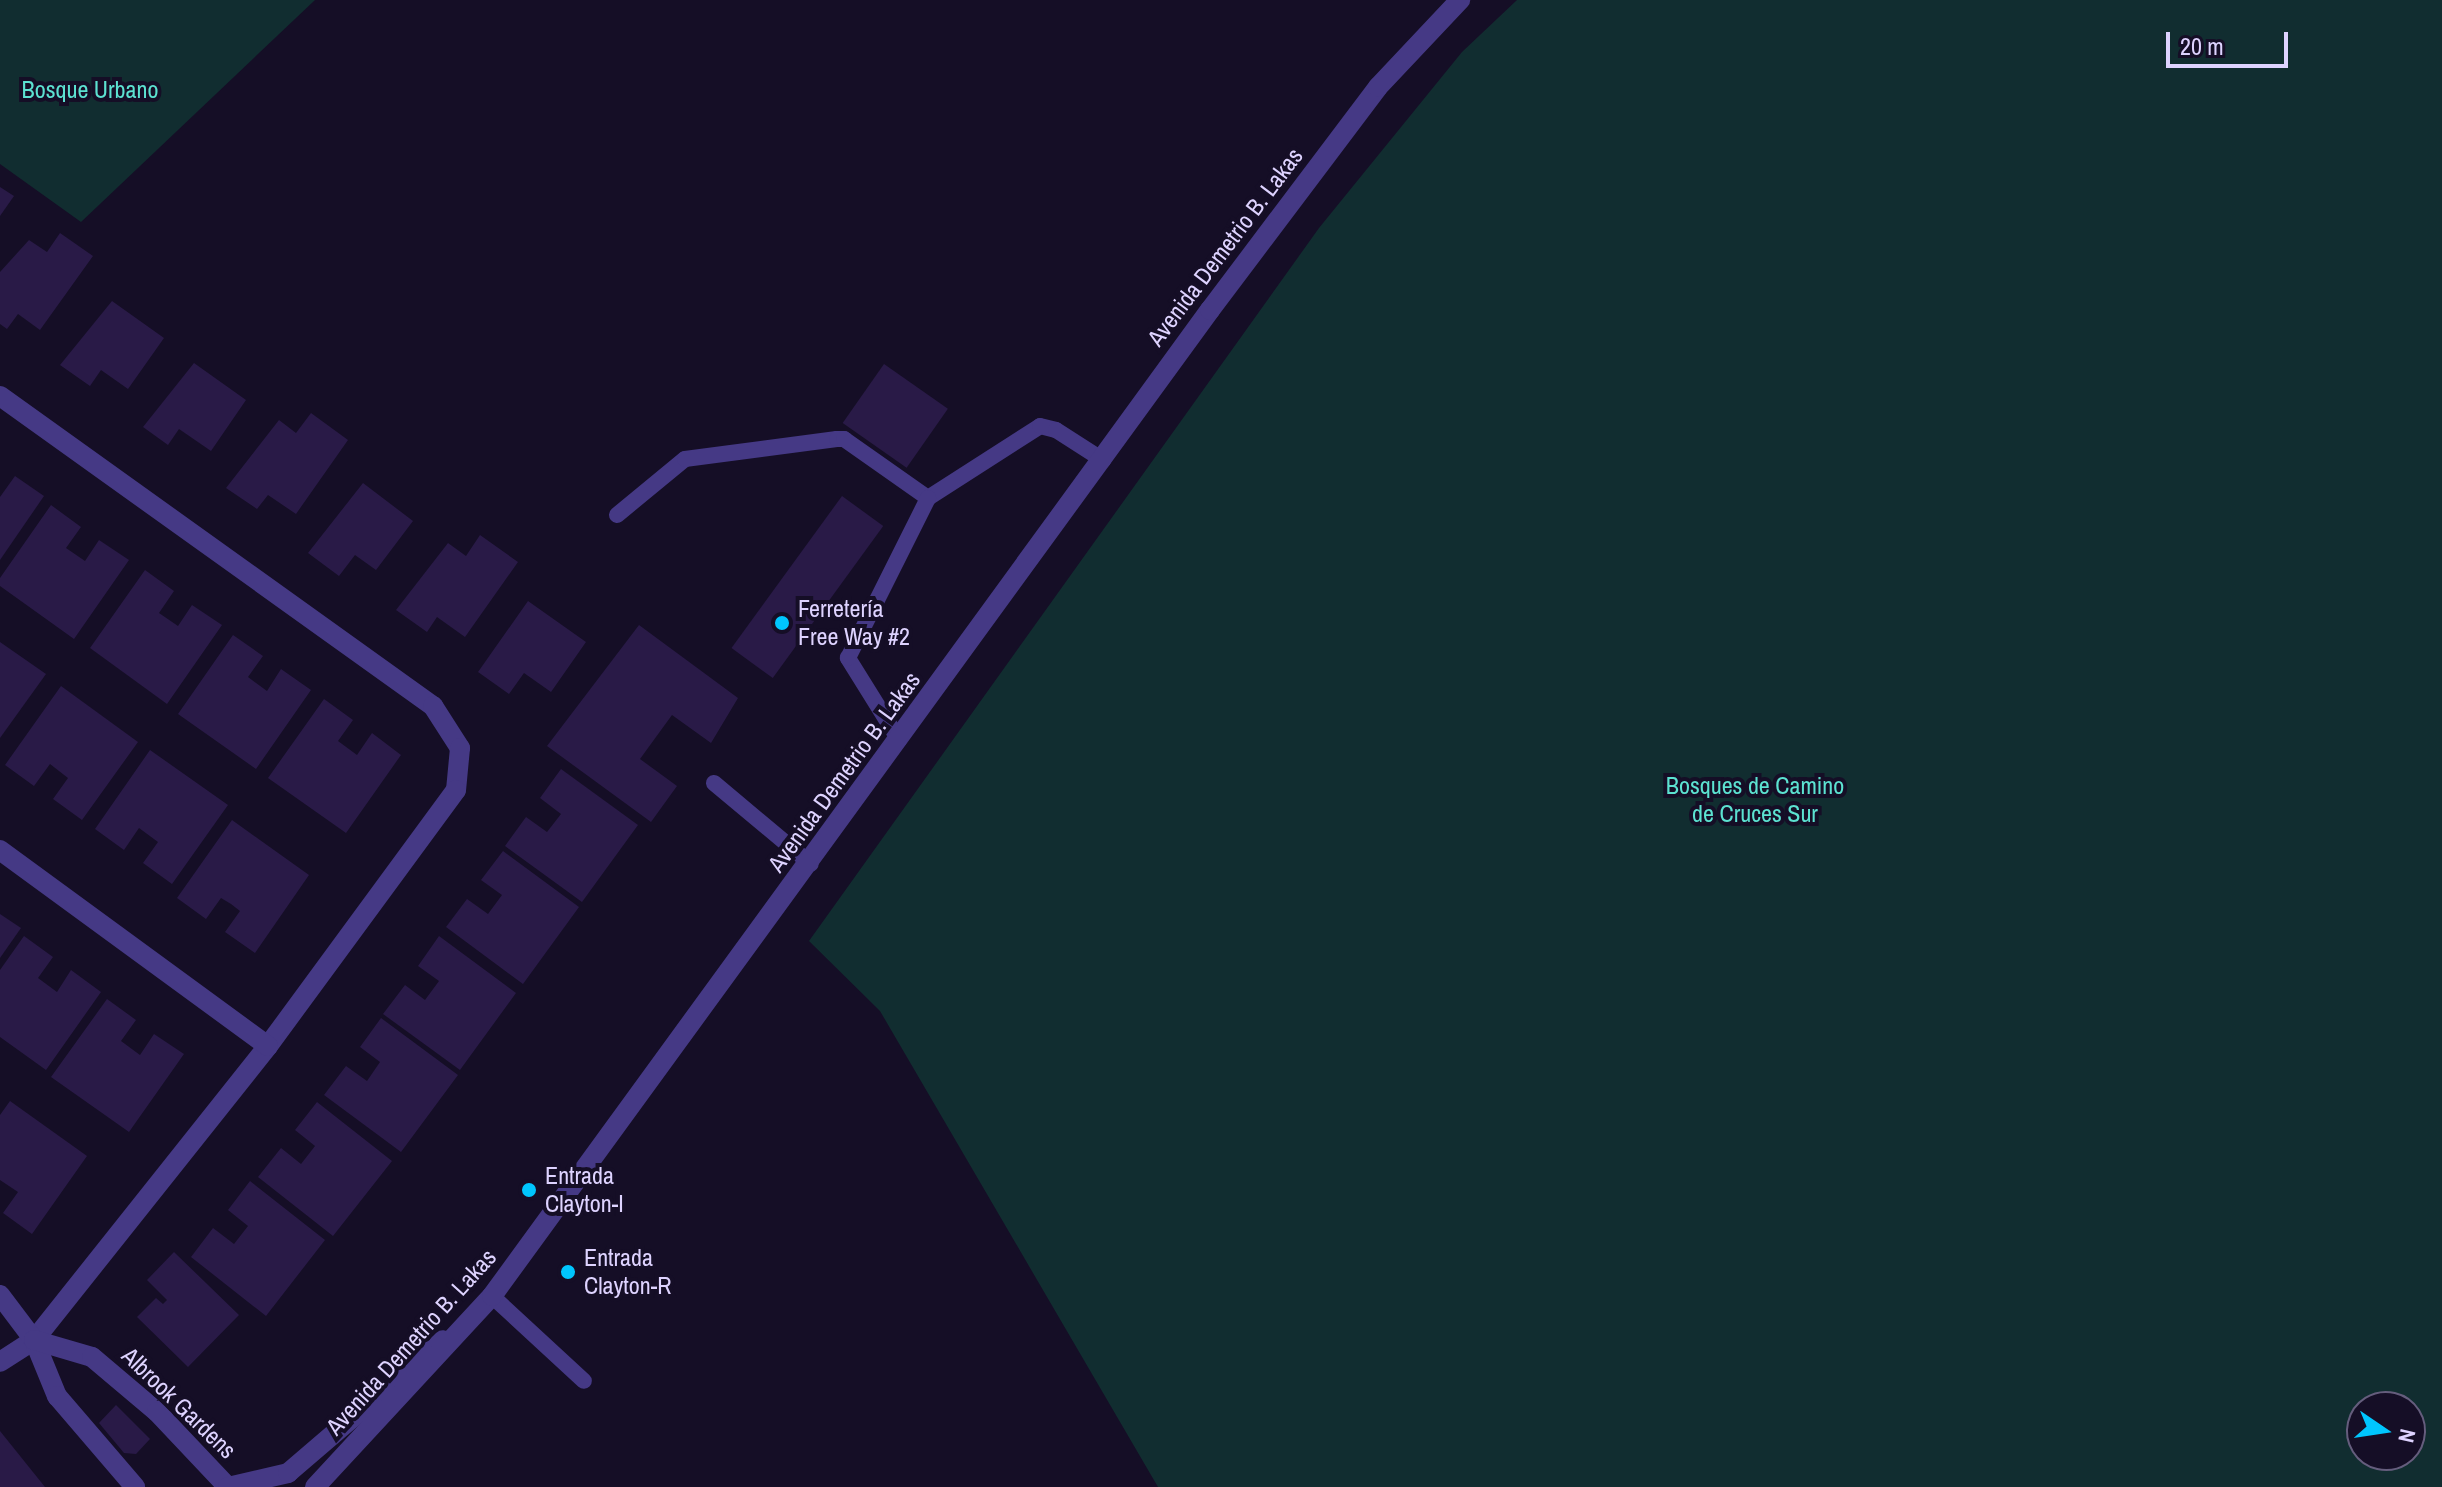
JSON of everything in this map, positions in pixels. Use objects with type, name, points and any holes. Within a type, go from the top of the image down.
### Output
[{"type":"street","name":"Avenida Demetrio B. Lakas","points":[[315,1487],[492,1296],[1378,87],[1460,0]]},
{"type":"street","points":[[0,396],[433,706],[460,748],[456,790],[268,1046],[34,1340],[0,1362]]},
{"type":"street","points":[[0,850],[268,1046]]},
{"type":"street","points":[[0,1295],[34,1340],[57,1396],[135,1487]]},
{"type":"street","name":"Albrook Gardens","points":[[34,1340],[92,1357],[157,1412],[229,1487],[264,1482],[299,1466],[391,1381],[478,1313]]},
{"type":"lane","points":[[899,740],[848,658],[928,498],[1040,426],[1056,430],[1103,460]]},
{"type":"lane","points":[[617,515],[685,459],[844,439],[928,498]]},
{"type":"lane","points":[[714,783],[811,864]]},
{"type":"lane","points":[[492,1296],[584,1381]]},
{"type":"green space","name":"Bosque Urbano","points":[[0,0],[315,0],[81,222],[0,164]]},
{"type":"green space","name":"Bosques de Camino de Cruces Sur","points":[[1517,0],[2442,0],[2442,1487],[1158,1487],[880,1011],[809,941],[1319,228],[1462,52]]},
{"type":"building","points":[[0,187],[14,196],[0,216]]},
{"type":"building","points":[[60,233],[93,256],[40,330],[18,314],[7,329],[0,324],[0,272],[29,240],[47,252]]},
{"type":"building","points":[[112,301],[164,338],[128,389],[101,370],[90,386],[60,365]]},
{"type":"building","points":[[194,363],[246,400],[211,451],[179,429],[168,445],[143,427]]},
{"type":"building","points":[[884,364],[948,409],[907,468],[843,423]]},
{"type":"building","points":[[311,413],[348,440],[296,514],[268,495],[257,509],[226,488],[279,420],[296,433]]},
{"type":"building","points":[[15,476],[44,496],[0,560],[0,497]]},
{"type":"building","points":[[363,483],[413,521],[376,570],[355,555],[339,576],[308,553]]},
{"type":"building","points":[[842,496],[883,526],[773,678],[731,648]]},
{"type":"building","points":[[51,505],[81,527],[66,548],[85,561],[99,540],[129,560],[74,639],[0,586],[0,578]]},
{"type":"building","points":[[480,535],[518,562],[465,637],[437,617],[427,632],[396,610],[448,543],[466,556]]},
{"type":"building","points":[[145,570],[174,591],[159,613],[178,626],[192,605],[222,625],[167,704],[90,648]]},
{"type":"building","points":[[528,601],[586,642],[551,692],[524,673],[509,694],[478,672]]},
{"type":"building","points":[[639,625],[738,698],[711,743],[672,715],[640,759],[677,786],[651,822],[547,746]]},
{"type":"building","points":[[233,635],[263,656],[248,677],[267,691],[281,669],[311,690],[256,769],[178,714]]},
{"type":"building","points":[[0,642],[46,674],[0,738]]},
{"type":"building","points":[[61,686],[138,742],[82,820],[53,799],[68,778],[50,764],[34,786],[5,765]]},
{"type":"building","points":[[324,699],[353,720],[338,741],[357,755],[372,733],[401,755],[346,833],[268,778]]},
{"type":"building","points":[[150,750],[228,805],[172,884],[143,863],[158,842],[139,828],[124,850],[95,829]]},
{"type":"building","points":[[561,769],[638,825],[582,902],[505,846],[526,817],[547,832],[561,814],[540,798]]},
{"type":"building","points":[[232,820],[309,875],[255,953],[225,932],[240,911],[231,904],[221,898],[206,919],[177,898]]},
{"type":"building","points":[[503,851],[579,907],[523,984],[446,927],[467,899],[488,914],[502,895],[481,880]]},
{"type":"building","points":[[0,914],[21,928],[0,958]]},
{"type":"building","points":[[24,936],[53,957],[38,978],[57,992],[71,970],[101,992],[46,1070],[0,1037],[0,970]]},
{"type":"building","points":[[439,936],[516,993],[460,1070],[383,1014],[405,985],[425,1000],[439,981],[418,966]]},
{"type":"building","points":[[107,999],[136,1020],[121,1041],[140,1055],[154,1034],[184,1054],[129,1132],[51,1077]]},
{"type":"building","points":[[381,1018],[458,1075],[401,1152],[324,1095],[346,1066],[367,1081],[380,1062],[360,1047]]},
{"type":"building","points":[[10,1101],[87,1156],[32,1234],[3,1213],[18,1192],[0,1180],[0,1115]]},
{"type":"building","points":[[317,1102],[392,1161],[333,1236],[258,1177],[281,1148],[301,1164],[315,1146],[295,1130]]},
{"type":"building","points":[[250,1181],[325,1240],[266,1316],[191,1257],[213,1228],[234,1244],[248,1226],[228,1210]]},
{"type":"building","points":[[174,1252],[239,1315],[188,1367],[137,1317],[156,1298],[163,1304],[167,1300],[147,1280]]},
{"type":"building","points":[[116,1405],[150,1439],[136,1454],[124,1453],[99,1423]]},
{"type":"building","points":[[0,1431],[45,1487],[0,1487]]},
{"type":"place","name":"Ferretería Free Way #2","points":[[782,623]]},
{"type":"place","name":"Entrada Clayton-I","points":[[529,1190]]},
{"type":"place","name":"Entrada Clayton-R","points":[[568,1272]]}]
